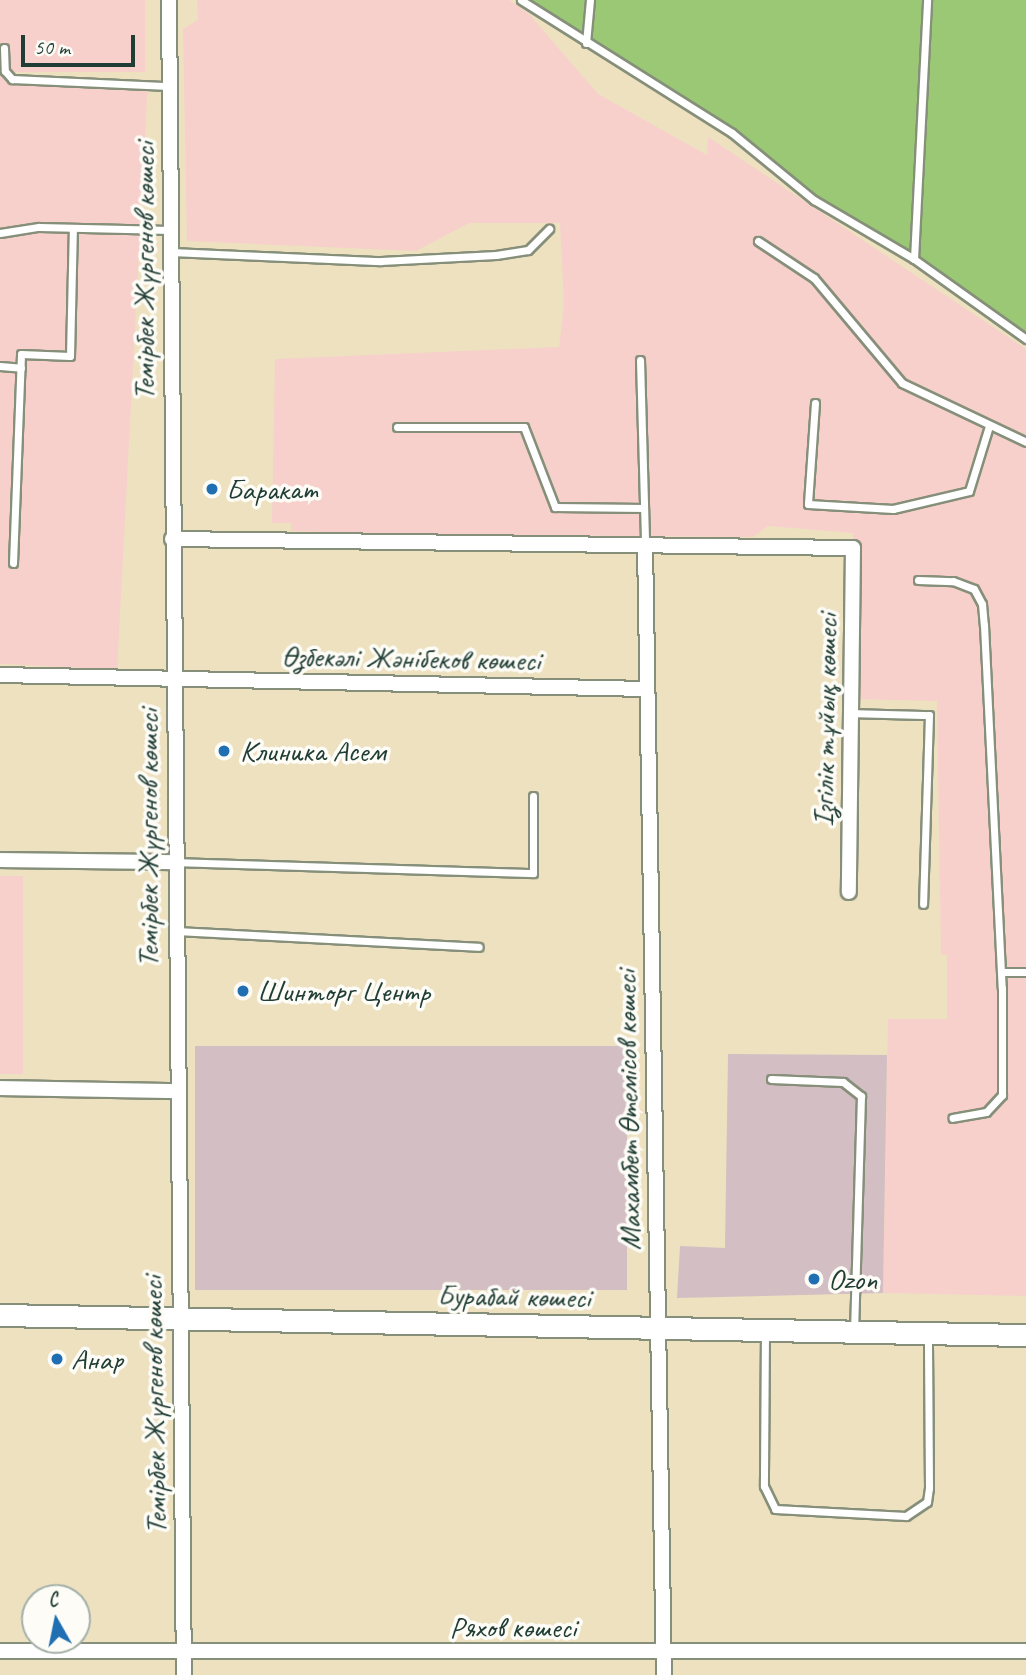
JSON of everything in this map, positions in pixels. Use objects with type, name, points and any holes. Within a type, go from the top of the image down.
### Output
[{"type":"street","name":"Темірбек Жүргенов көшесі","points":[[169,0],[175,1091],[184,1675]]},
{"type":"street","points":[[172,539],[645,544]]},
{"type":"street","name":"Ізгілік тұйық көшесі","points":[[645,544],[853,548],[849,892]]},
{"type":"street","name":"Махамбет Өтемісов көшесі","points":[[645,544],[664,1675]]},
{"type":"street","name":"Өзбекәлі Жәнібеков көшесі","points":[[0,675],[646,688]]},
{"type":"street","points":[[0,860],[173,862]]},
{"type":"street","points":[[0,1088],[175,1091]]},
{"type":"street","name":"Бурабай көшесі","points":[[0,1315],[1026,1335]]},
{"type":"street","name":"Ряхов көшесі","points":[[0,1651],[1026,1651]]},
{"type":"lane","points":[[521,0],[732,133],[814,200],[914,259],[1026,339]]},
{"type":"lane","points":[[586,43],[590,0]]},
{"type":"lane","points":[[914,259],[928,0]]},
{"type":"lane","points":[[4,48],[5,71],[12,79],[169,86]]},
{"type":"lane","points":[[0,233],[73,228],[170,230]]},
{"type":"lane","points":[[13,563],[22,354],[70,356],[73,228]]},
{"type":"lane","points":[[170,252],[381,261],[496,255],[528,250],[549,229]]},
{"type":"lane","points":[[758,241],[814,278],[902,383],[1026,442]]},
{"type":"lane","points":[[640,360],[645,544]]},
{"type":"lane","points":[[0,366],[21,368]]},
{"type":"lane","points":[[815,403],[808,503],[893,509],[969,491],[989,426]]},
{"type":"lane","points":[[397,427],[524,427],[555,507],[645,508]]},
{"type":"lane","points":[[918,580],[953,581],[974,589],[982,604],[1001,972],[1002,1095],[986,1112],[953,1118]]},
{"type":"lane","points":[[851,713],[929,715],[923,904]]},
{"type":"lane","points":[[173,862],[533,873],[533,796]]},
{"type":"lane","points":[[174,931],[479,947]]},
{"type":"lane","points":[[1001,972],[1026,972]]},
{"type":"lane","points":[[771,1079],[843,1082],[861,1096],[854,1332]]},
{"type":"lane","points":[[765,1330],[764,1486],[775,1509],[905,1516],[919,1511],[927,1502],[929,1488],[928,1333]]},
{"type":"shaded area","points":[[0,0],[145,0],[145,72],[0,72]]},
{"type":"shaded area","points":[[197,0],[509,0],[529,14],[598,94],[707,155],[708,137],[1026,349],[1026,1296],[883,1293],[888,1019],[947,1019],[947,955],[941,954],[937,701],[851,699],[853,533],[768,526],[753,537],[390,534],[291,531],[291,523],[272,523],[275,359],[559,347],[564,304],[560,223],[469,223],[416,251],[187,241],[183,29],[198,20]]},
{"type":"shaded area","points":[[0,76],[148,84],[117,670],[0,664]]},
{"type":"shaded area","points":[[0,876],[23,876],[23,1074],[0,1074]]},
{"type":"shaded area","points":[[195,1046],[627,1046],[627,1290],[195,1290]]},
{"type":"shaded area","points":[[728,1054],[887,1055],[883,1293],[677,1298],[680,1246],[725,1248]]},
{"type":"green space","points":[[521,0],[1026,0],[1026,339],[914,259],[814,200],[732,133]]},
{"type":"place","name":"Баракат","points":[[212,489]]},
{"type":"place","name":"Клиника Асем","points":[[224,751]]},
{"type":"place","name":"Шинторг Центр","points":[[243,991]]},
{"type":"place","name":"Ozon","points":[[814,1279]]},
{"type":"place","name":"Анар","points":[[57,1359]]}]
